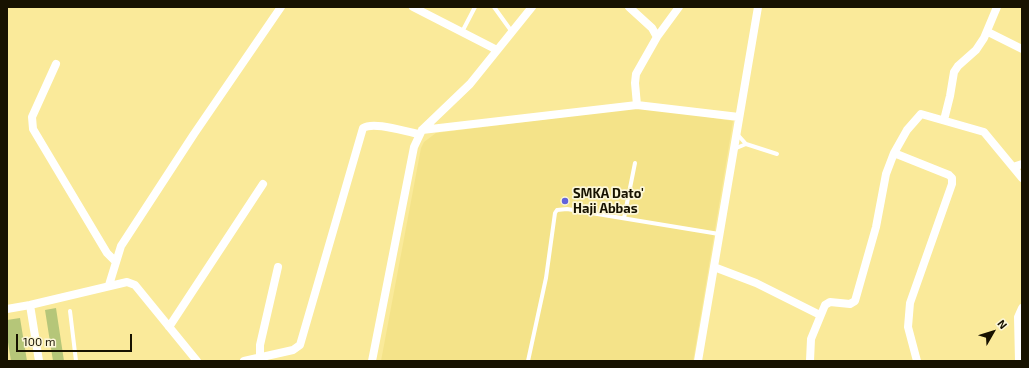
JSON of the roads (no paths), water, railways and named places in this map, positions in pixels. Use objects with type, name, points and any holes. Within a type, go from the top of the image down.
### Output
[{"type":"street","points":[[110,285],[121,246],[194,134],[281,7]]},
{"type":"street","points":[[413,7],[497,50]]},
{"type":"street","points":[[372,361],[414,147],[421,132],[470,84],[532,7]]},
{"type":"street","points":[[629,7],[652,28],[657,37]]},
{"type":"street","points":[[637,105],[635,83],[636,74],[657,37],[679,7]]},
{"type":"street","points":[[698,361],[758,7]]},
{"type":"street","points":[[944,120],[954,72],[958,66],[976,50],[988,32],[997,7]]},
{"type":"street","points":[[988,32],[1022,49]]},
{"type":"street","points":[[56,64],[32,117],[33,129],[107,253],[116,262]]},
{"type":"street","points":[[244,361],[260,359],[293,350],[300,345],[363,128],[369,125],[421,132],[637,105],[739,117]]},
{"type":"street","points":[[810,361],[810,344],[820,315],[828,302],[850,304],[855,301],[876,227],[886,174],[899,141],[918,116],[925,114],[984,132],[1022,178]]},
{"type":"street","points":[[894,152],[949,175],[952,178],[952,184],[910,303],[908,327],[916,361]]},
{"type":"street","points":[[1013,167],[1022,164]]},
{"type":"street","points":[[169,327],[263,184]]},
{"type":"street","points":[[260,359],[260,345],[278,267]]},
{"type":"street","points":[[714,267],[756,283],[820,315]]},
{"type":"street","points":[[7,309],[126,282],[135,285],[198,361]]},
{"type":"street","points":[[30,305],[40,361]]},
{"type":"street","points":[[1019,361],[1018,317],[1022,308]]},
{"type":"lane","points":[[462,32],[475,7]]},
{"type":"lane","points":[[494,7],[512,32]]},
{"type":"lane","points":[[736,133],[746,144],[777,154]]},
{"type":"lane","points":[[733,149],[746,144]]},
{"type":"lane","points":[[624,218],[635,163]]},
{"type":"lane","points":[[528,361],[546,278],[555,213],[557,210],[567,209],[719,234]]},
{"type":"lane","points":[[70,311],[76,361]]},
{"type":"place","name":"SMKA Dato' Haji Abbas","points":[[565,201]]}]
